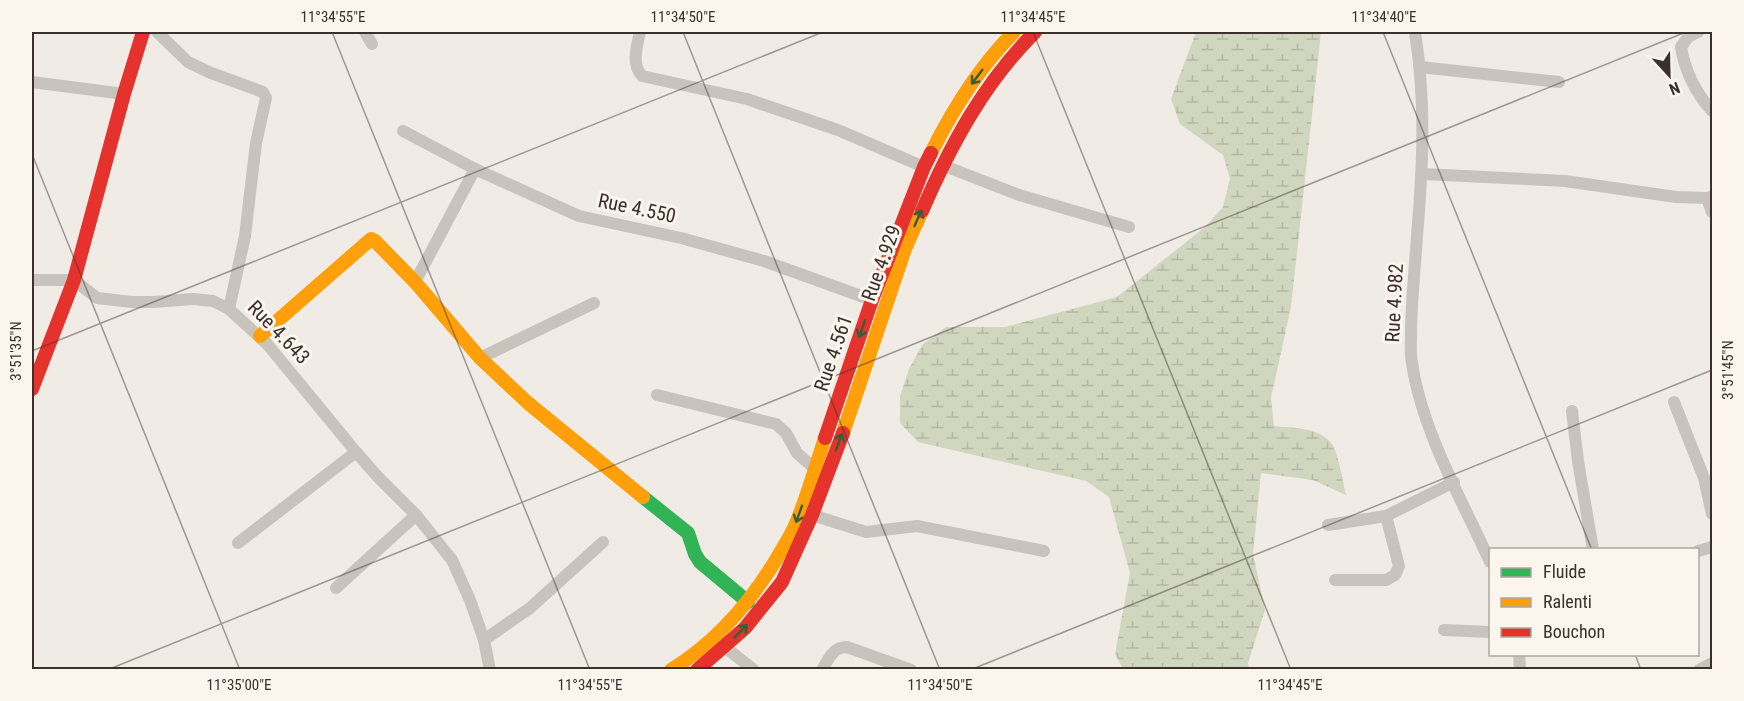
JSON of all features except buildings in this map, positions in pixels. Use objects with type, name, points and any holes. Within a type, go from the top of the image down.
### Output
[{"type":"main road","points":[[32,389],[74,280],[143,32]]},
{"type":"main road","name":"Rue 4.561","points":[[671,669],[699,650],[748,602],[782,552],[797,522],[872,300],[924,167],[949,117],[1001,45],[1014,32]]},
{"type":"main road","name":"Rue 4.929","points":[[697,669],[745,628],[782,582],[812,515],[842,435],[905,249],[942,165],[984,92],[1016,51],[1035,32]]},
{"type":"main road","points":[[260,336],[370,239],[375,241],[415,282],[480,358],[528,403],[688,534],[700,562],[748,602]]},
{"type":"street","points":[[157,32],[188,62],[263,92],[266,98],[256,143],[245,236],[229,309]]},
{"type":"street","points":[[365,32],[372,44]]},
{"type":"street","points":[[640,32],[635,62],[642,76],[747,99],[838,130],[924,167]]},
{"type":"street","name":"Rue 4.982","points":[[1415,32],[1423,112],[1423,174],[1411,310],[1411,362],[1420,400],[1443,462],[1489,558]]},
{"type":"street","points":[[1698,32],[1688,37],[1681,47],[1682,57],[1696,92],[1713,111]]},
{"type":"street","points":[[1420,67],[1559,82]]},
{"type":"street","points":[[32,82],[124,94]]},
{"type":"street","name":"Rue 4.550","points":[[403,131],[475,169],[579,216],[681,238],[764,261],[872,300]]},
{"type":"street","points":[[942,165],[1018,195],[1129,227]]},
{"type":"street","points":[[415,282],[475,169]]},
{"type":"street","points":[[1423,174],[1565,181],[1676,197],[1710,197],[1713,212]]},
{"type":"street","points":[[32,280],[74,280]]},
{"type":"street","name":"Rue 4.643","points":[[74,280],[97,298],[154,303],[193,299],[213,301],[229,309],[260,336],[356,453],[416,515],[452,560],[471,600],[484,640],[490,669]]},
{"type":"street","points":[[480,358],[594,303]]},
{"type":"street","points":[[657,395],[776,424],[786,433],[797,453],[815,469]]},
{"type":"street","points":[[1674,402],[1704,478],[1713,514]]},
{"type":"street","points":[[1572,411],[1593,548]]},
{"type":"street","points":[[238,543],[356,453]]},
{"type":"street","points":[[1328,525],[1386,516],[1454,482]]},
{"type":"street","points":[[336,588],[416,515]]},
{"type":"street","points":[[812,515],[866,532],[917,526],[1044,551]]},
{"type":"street","points":[[1335,580],[1386,580],[1395,575],[1398,566],[1386,516]]},
{"type":"street","points":[[484,640],[538,602],[603,542]]},
{"type":"street","points":[[1444,630],[1489,632]]},
{"type":"street","points":[[822,669],[834,650],[847,646],[911,669]]},
{"type":"street","points":[[725,647],[748,667]]},
{"type":"street","points":[[1699,669],[1713,663]]},
{"type":"green space","points":[[1196,32],[1321,32],[1291,307],[1271,398],[1274,426],[1313,431],[1327,438],[1332,444],[1346,495],[1313,480],[1261,473],[1253,554],[1265,610],[1248,663],[1249,669],[1123,669],[1115,654],[1130,573],[1109,497],[1086,481],[918,442],[900,423],[900,396],[909,369],[922,345],[946,327],[1005,327],[1117,297],[1205,227],[1223,207],[1230,179],[1223,155],[1180,124],[1171,99]]},
{"type":"traffic: fast","points":[[643,497],[688,533],[700,562],[748,602]]},
{"type":"traffic: slow","points":[[931,153],[968,89],[1014,32]]},
{"type":"traffic: slow","points":[[843,433],[905,249],[922,211]]},
{"type":"traffic: slow","points":[[260,336],[371,239],[415,282],[480,358],[528,403],[643,497]]},
{"type":"traffic: slow","points":[[671,670],[704,646],[733,619],[769,571],[795,525],[825,438]]},
{"type":"traffic: jam","points":[[32,389],[74,280],[143,32]]},
{"type":"traffic: jam","points":[[922,211],[957,138],[984,93],[1035,32]]},
{"type":"traffic: jam","points":[[825,438],[872,300],[931,153]]},
{"type":"traffic: jam","points":[[697,670],[745,628],[782,582],[812,515],[843,433]]}]
